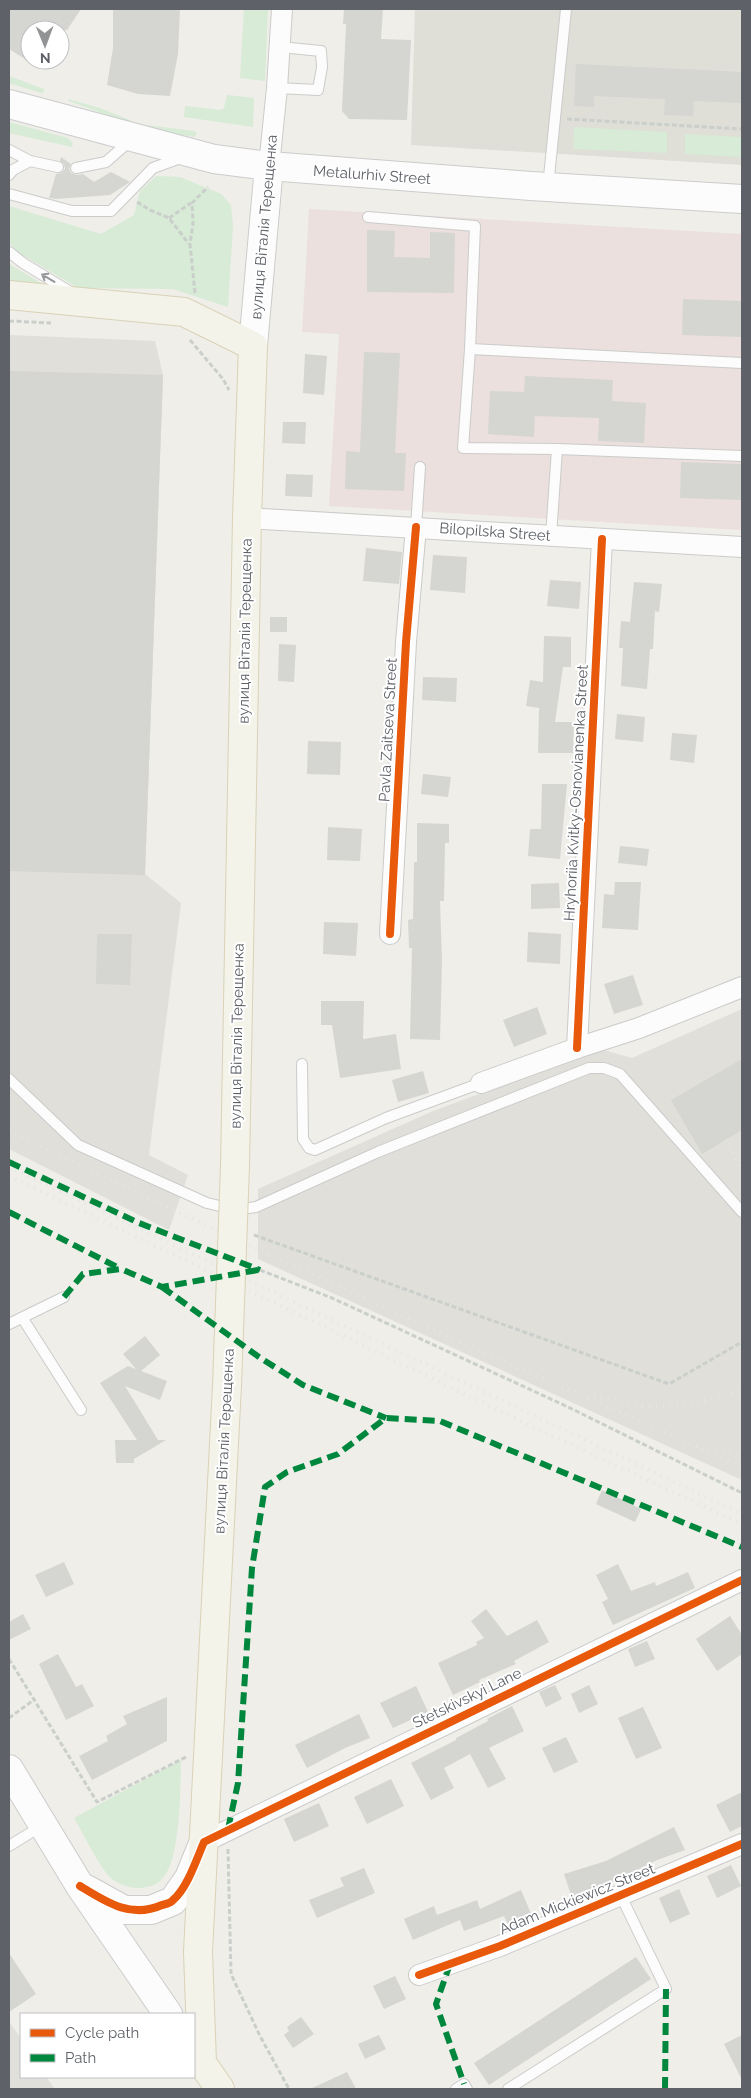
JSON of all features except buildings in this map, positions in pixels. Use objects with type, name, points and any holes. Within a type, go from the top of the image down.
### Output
[{"type":"main road","name":"Metalurhiv Street","points":[[9,104],[214,159],[269,166],[548,187],[742,199]]},
{"type":"main road","name":"вулиця Віталія Терещенка","points":[[198,2057],[198,1952],[227,1385],[235,1166],[247,518],[253,346],[269,166]]},
{"type":"main road","points":[[9,295],[184,312],[253,346]]},
{"type":"main road","points":[[9,1769],[80,1886],[167,2013]]},
{"type":"main road","points":[[80,1886],[98,1898],[124,1910],[151,1910],[173,1900],[189,1878],[204,1842]]},
{"type":"main road","points":[[198,2057],[220,2089]]},
{"type":"street","name":"вулиця Віталія Терещенка","points":[[269,166],[278,88],[282,9]]},
{"type":"street","name":"Bilopilska Street","points":[[247,518],[742,547]]},
{"type":"street","name":"Pavla Zaitseva Street","points":[[390,934],[406,652],[416,527]]},
{"type":"street","name":"Hryhoriia Kvitky-Osnovianenka Street","points":[[576,1048],[602,539]]},
{"type":"street","points":[[481,1082],[576,1048],[640,1028],[742,987]]},
{"type":"street","name":"Stetskivskyi Lane","points":[[204,1842],[742,1580]]},
{"type":"street","name":"Adam Mickiewicz Street","points":[[420,1974],[500,1946],[742,1844]]},
{"type":"lane","points":[[548,187],[566,9]]},
{"type":"lane","points":[[278,88],[318,90],[322,67],[321,51],[280,48]]},
{"type":"lane","points":[[76,168],[106,162],[134,138]]},
{"type":"lane","points":[[9,150],[30,160],[58,167]]},
{"type":"lane","points":[[9,194],[72,211],[110,211],[128,195],[152,168],[192,153]]},
{"type":"lane","points":[[9,176],[13,170],[30,160]]},
{"type":"lane","points":[[368,217],[475,226],[470,349],[463,448],[557,449],[742,456]]},
{"type":"lane","points":[[9,252],[23,263],[87,303]]},
{"type":"lane","points":[[470,349],[742,363]]},
{"type":"lane","points":[[551,536],[557,449]]},
{"type":"lane","points":[[416,527],[420,466]]},
{"type":"lane","points":[[302,1064],[303,1139],[309,1148],[315,1150],[386,1118],[481,1082]]},
{"type":"lane","points":[[9,1079],[78,1145],[207,1203],[237,1210],[256,1207],[378,1152],[589,1068],[604,1068],[620,1074],[742,1212]]},
{"type":"lane","points":[[9,1324],[64,1297]]},
{"type":"lane","points":[[23,1318],[80,1410]]},
{"type":"lane","points":[[9,1846],[44,1824]]},
{"type":"lane","points":[[508,2089],[666,1989],[621,1896]]},
{"type":"lane","points":[[456,2089],[464,2084],[467,2089]]},
{"type":"path","points":[[554,118],[742,129]]},
{"type":"path","points":[[169,218],[192,203],[208,187]]},
{"type":"path","points":[[128,195],[150,210],[169,218],[190,244]]},
{"type":"path","points":[[192,203],[193,224],[190,244],[196,301]]},
{"type":"path","points":[[185,334],[223,378],[232,398]]},
{"type":"path","points":[[246,1231],[264,1240],[669,1384],[742,1342]]},
{"type":"path","points":[[260,1270],[332,1298],[568,1407],[742,1493]]},
{"type":"path","points":[[9,1659],[97,1802],[184,1756],[191,1756]]},
{"type":"path","points":[[9,1718],[35,1699]]},
{"type":"path","points":[[228,1829],[231,1974],[260,2036],[290,2089]]},
{"type":"shaded area","points":[[415,9],[742,9],[742,165],[411,145]]},
{"type":"shaded area","points":[[309,209],[742,234],[742,530],[329,506],[339,334],[302,332]]},
{"type":"shaded area","points":[[9,335],[155,341],[163,375],[145,874],[181,903],[149,1155],[188,1175],[169,1230],[9,1149]]},
{"type":"shaded area","points":[[742,1009],[742,1480],[258,1259],[258,1189],[433,1111],[600,1049],[632,1058]]},
{"type":"shaded area","points":[[9,2021],[20,2038],[20,2078],[47,2078],[55,2089],[9,2089]]},
{"type":"green space","points":[[244,9],[268,9],[265,81],[240,78]]},
{"type":"green space","points":[[9,76],[44,89],[44,92],[41,93],[9,83]]},
{"type":"green space","points":[[227,95],[254,98],[253,127],[184,117],[185,106],[220,110],[224,108]]},
{"type":"green space","points":[[68,99],[100,108],[132,121],[134,125],[69,101]]},
{"type":"green space","points":[[9,122],[68,138],[73,143],[72,147],[9,133]]},
{"type":"green space","points":[[146,125],[194,131],[197,133],[194,137],[150,129]]},
{"type":"green space","points":[[574,127],[667,132],[667,153],[573,149]]},
{"type":"green space","points":[[685,134],[742,137],[742,157],[685,154]]},
{"type":"green space","points":[[156,176],[180,177],[221,194],[231,205],[233,226],[228,307],[173,289],[78,288],[16,251],[9,242],[9,206],[101,234],[134,215],[140,191]]},
{"type":"green space","points":[[9,264],[51,289],[9,282]]},
{"type":"green space","points":[[181,1760],[180,1805],[176,1840],[168,1870],[160,1881],[150,1886],[137,1888],[118,1883],[102,1867],[74,1818]]},
{"type":"railway","points":[[9,1131],[444,1335],[681,1439],[742,1468]]},
{"type":"railway","points":[[726,1140],[742,1171]]},
{"type":"railway","points":[[9,1167],[742,1514]]},
{"type":"railway","points":[[9,1176],[536,1428],[742,1524]]},
{"type":"railway","points":[[594,1396],[642,1406],[694,1404],[742,1391]]},
{"type":"railway","points":[[716,1449],[742,1457]]},
{"type":"marked path","points":[[9,1162],[139,1223],[260,1270]]},
{"type":"marked path","points":[[9,1212],[121,1269]]},
{"type":"marked path","points":[[64,1297],[83,1274],[121,1269],[162,1287],[258,1270]]},
{"type":"marked path","points":[[162,1287],[259,1357],[303,1385],[386,1418]]},
{"type":"marked path","points":[[228,1829],[238,1783],[252,1568],[265,1487],[287,1472],[338,1454],[386,1418],[440,1421],[742,1547]]},
{"type":"marked path","points":[[450,1964],[436,2004],[464,2084]]},
{"type":"marked path","points":[[665,2089],[666,1989]]},
{"type":"cycle path","points":[[390,934],[406,642],[416,527]]},
{"type":"cycle path","points":[[577,1048],[602,539]]},
{"type":"cycle path","points":[[80,1886],[109,1903],[129,1909],[151,1909],[170,1903],[183,1889],[204,1842],[742,1580]]},
{"type":"cycle path","points":[[419,1975],[500,1946],[742,1844]]}]
